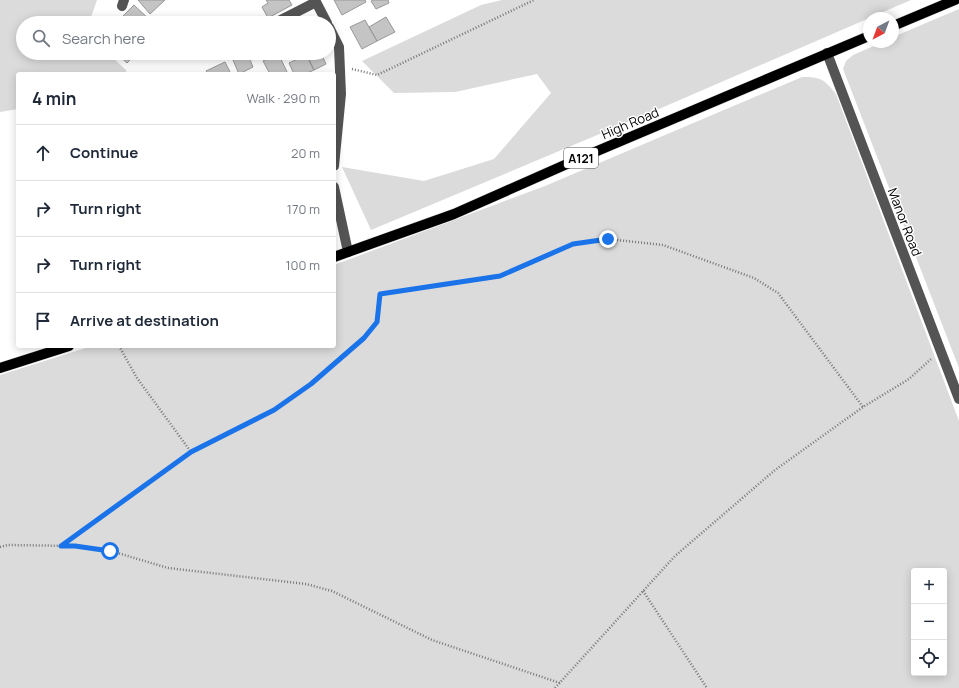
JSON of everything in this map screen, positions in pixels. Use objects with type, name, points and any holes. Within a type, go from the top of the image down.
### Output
[{"type":"main road","points":[[899,23],[955,0]]},
{"type":"main road","name":"High Road","points":[[336,256],[454,214],[576,160],[863,38]]},
{"type":"main road","points":[[0,368],[62,348]]},
{"type":"street","points":[[288,16],[316,1],[324,16]]},
{"type":"street","points":[[336,40],[339,46],[341,94],[336,145]]},
{"type":"street","name":"Manor Road","points":[[827,53],[959,399]]},
{"type":"street","points":[[336,196],[348,252]]},
{"type":"path","points":[[340,66],[376,76],[534,0]]},
{"type":"path","points":[[61,546],[191,452],[274,410],[311,384],[364,338],[377,322],[380,294],[500,276],[573,244],[608,239],[663,245],[754,278],[778,293],[863,407]]},
{"type":"path","points":[[120,348],[137,378],[191,452]]},
{"type":"path","points":[[555,688],[675,556],[775,470],[863,407],[910,379],[940,350]]},
{"type":"path","points":[[0,546],[75,546],[110,551],[168,568],[306,584],[332,591],[432,640],[560,683]]},
{"type":"path","points":[[643,591],[707,688]]},
{"type":"shaded area","points":[[0,0],[97,0],[91,16],[16,16],[16,60],[115,60],[127,71],[16,72],[16,109],[0,112]]},
{"type":"shaded area","points":[[502,0],[911,0],[883,12],[863,12],[863,21],[652,112],[371,230],[342,167],[424,181],[494,159],[551,93],[537,74],[455,92],[394,93],[362,61],[481,5]]},
{"type":"shaded area","points":[[959,9],[959,368],[843,69],[846,61],[853,55],[869,48],[899,48],[899,34]]},
{"type":"shaded area","points":[[802,77],[818,78],[822,80],[836,94],[959,421],[959,688],[0,688],[0,375],[86,348],[336,348],[336,264],[545,186]]},
{"type":"building","points":[[138,0],[165,0],[150,14]]},
{"type":"building","points":[[266,0],[289,0],[292,5],[272,16],[267,16],[262,7],[268,3]]},
{"type":"building","points":[[334,0],[365,0],[366,2],[342,15]]},
{"type":"building","points":[[388,0],[389,3],[376,9],[371,1]]},
{"type":"building","points":[[134,5],[146,16],[123,16]]},
{"type":"building","points":[[386,17],[395,32],[377,41],[369,27]]},
{"type":"building","points":[[365,20],[377,41],[362,49],[350,27]]},
{"type":"building","points":[[233,60],[250,60],[253,67],[243,72],[238,72]]},
{"type":"building","points":[[281,60],[287,72],[269,72],[263,61]]},
{"type":"building","points":[[295,60],[309,60],[314,70],[310,72],[293,72],[289,63]]},
{"type":"building","points":[[309,60],[324,60],[326,64],[314,70]]},
{"type":"building","points":[[225,62],[230,72],[207,72],[206,71]]},
{"type":"route","points":[[110,551],[75,546],[61,546],[191,452],[274,410],[311,384],[364,338],[377,322],[380,294],[500,276],[573,244],[608,239]]}]
